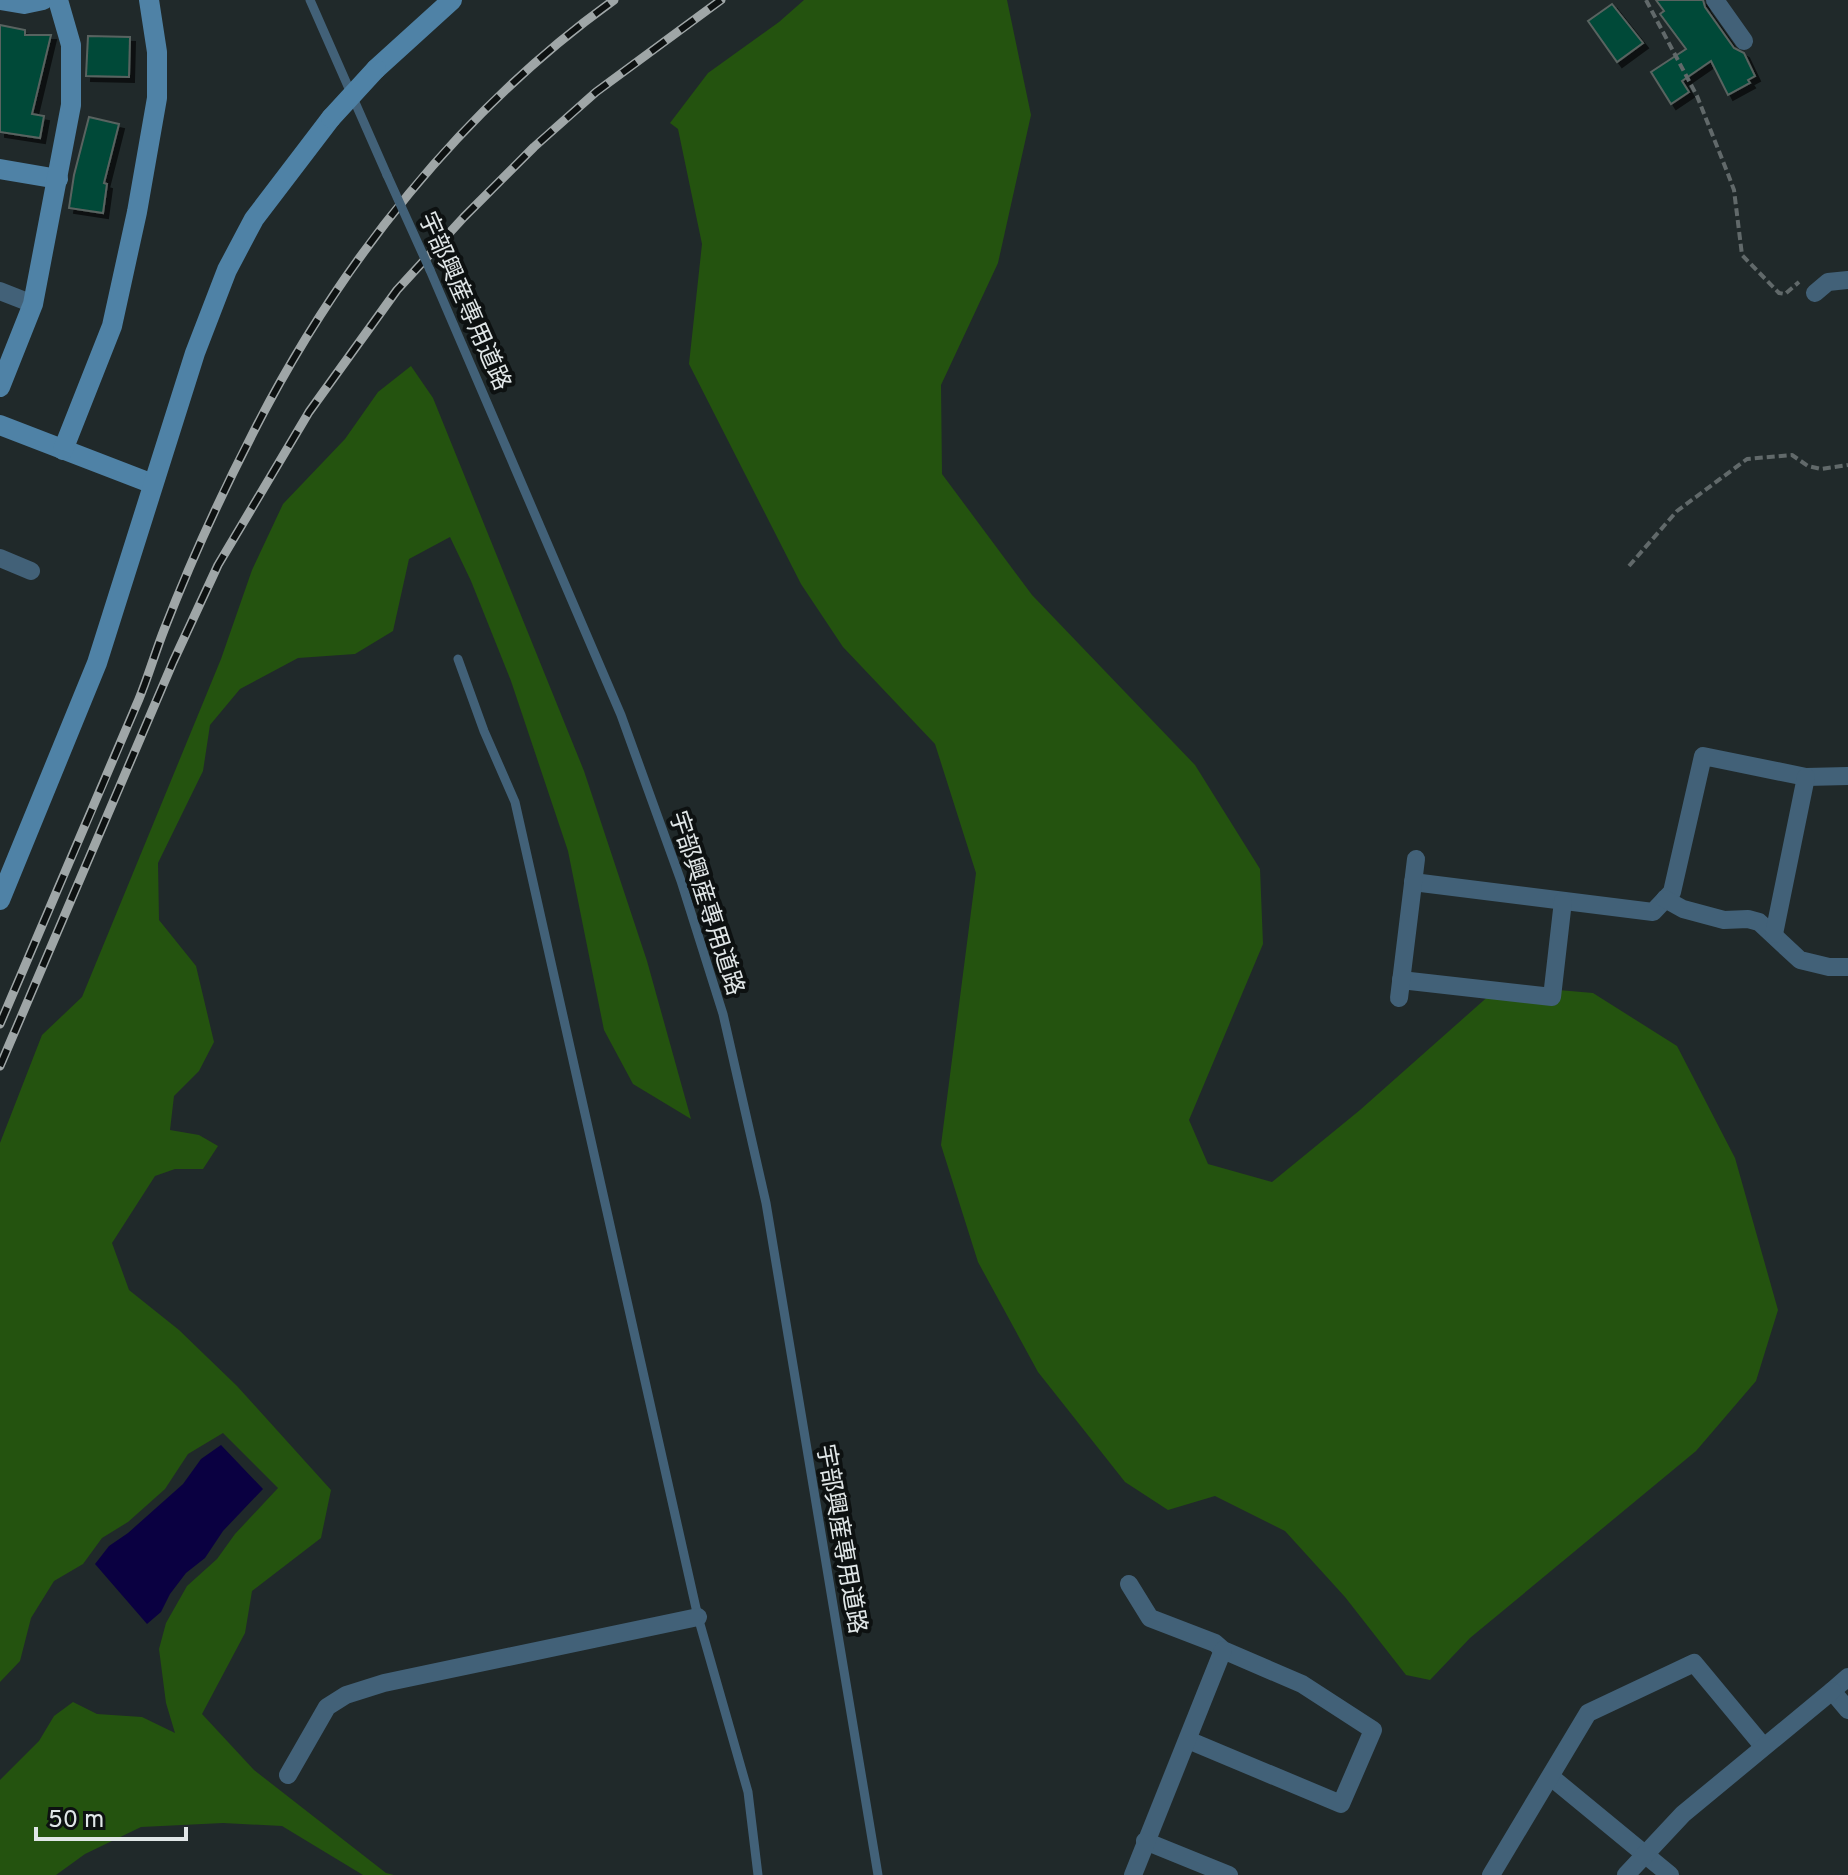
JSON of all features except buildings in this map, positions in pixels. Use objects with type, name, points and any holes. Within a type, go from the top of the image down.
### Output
[{"type":"street","points":[[1,0],[24,4],[43,0]]},
{"type":"street","points":[[0,387],[33,304],[71,105],[71,45],[58,0]]},
{"type":"street","points":[[63,450],[112,326],[137,212],[157,98],[157,52],[149,0]]},
{"type":"street","points":[[0,900],[97,663],[195,353],[227,270],[254,219],[331,118],[376,69],[452,0]]},
{"type":"street","points":[[1715,0],[1744,41]]},
{"type":"street","points":[[0,169],[58,179]]},
{"type":"street","points":[[1810,285],[1848,280]]},
{"type":"street","points":[[0,291],[33,304]]},
{"type":"street","points":[[0,425],[153,484]]},
{"type":"street","points":[[0,558],[31,571]]},
{"type":"street","points":[[1413,882],[1653,912],[1672,892],[1703,756],[1806,777],[1848,776]]},
{"type":"street","points":[[1774,934],[1806,777]]},
{"type":"street","points":[[1416,859],[1400,989],[1552,997],[1563,901]]},
{"type":"street","points":[[1665,899],[1683,909],[1724,920],[1759,922],[1800,960],[1829,967],[1848,967]]},
{"type":"street","points":[[1129,1584],[1150,1618],[1215,1643],[1223,1650],[1302,1684],[1373,1730],[1341,1804],[1188,1740]]},
{"type":"street","points":[[288,1775],[327,1707],[346,1695],[384,1683],[698,1617]]},
{"type":"street","points":[[1133,1875],[1223,1650]]},
{"type":"street","points":[[1491,1875],[1588,1713],[1694,1663],[1763,1746]]},
{"type":"street","points":[[1626,1875],[1643,1853],[1683,1814],[1848,1677]]},
{"type":"street","points":[[1832,1691],[1848,1710]]},
{"type":"street","points":[[1551,1777],[1670,1875]]},
{"type":"street","points":[[1145,1841],[1229,1875]]},
{"type":"lane","name":"宇部興産専用道路","points":[[310,0],[621,715],[681,881],[723,1014],[766,1203],[878,1875]]},
{"type":"lane","points":[[458,659],[484,731],[515,802],[698,1617],[748,1792],[758,1875]]},
{"type":"path","points":[[1646,0],[1697,96],[1723,160],[1734,190],[1742,255],[1779,293],[1785,294],[1810,285]]},
{"type":"path","points":[[1629,566],[1677,511],[1747,459],[1792,455],[1808,466],[1821,469],[1848,465]]},
{"type":"green space","points":[[804,0],[1007,0],[1031,115],[998,263],[941,385],[942,474],[1032,595],[1195,765],[1260,869],[1263,944],[1189,1120],[1208,1164],[1272,1182],[1360,1110],[1501,985],[1593,993],[1677,1046],[1735,1158],[1778,1310],[1756,1381],[1696,1451],[1470,1638],[1430,1680],[1406,1675],[1345,1597],[1285,1531],[1215,1496],[1168,1510],[1125,1482],[1038,1372],[978,1262],[941,1145],[976,873],[935,744],[843,647],[801,584],[689,364],[702,244],[678,129],[670,123],[708,73]]},
{"type":"green space","points":[[411,366],[433,398],[584,771],[647,961],[691,1119],[633,1084],[604,1030],[568,851],[511,681],[450,537],[409,559],[393,631],[355,654],[298,658],[240,689],[210,725],[203,771],[158,863],[159,920],[196,966],[214,1042],[199,1071],[174,1096],[170,1130],[199,1135],[218,1146],[203,1169],[175,1169],[155,1176],[112,1243],[129,1290],[179,1330],[237,1386],[331,1490],[321,1538],[252,1591],[245,1633],[202,1714],[254,1770],[386,1873],[394,1875],[363,1875],[282,1826],[223,1823],[141,1827],[85,1854],[56,1875],[0,1875],[0,1780],[39,1741],[54,1716],[73,1702],[97,1714],[142,1717],[175,1733],[166,1703],[159,1649],[166,1623],[187,1586],[217,1559],[235,1534],[278,1488],[223,1433],[188,1454],[165,1489],[128,1522],[102,1538],[83,1564],[54,1581],[31,1618],[20,1661],[0,1682],[0,1143],[42,1035],[82,997],[221,659],[252,570],[283,504],[345,439],[378,392]]},
{"type":"shaded area","points":[[221,1445],[263,1489],[223,1531],[205,1558],[186,1573],[161,1612],[147,1624],[95,1564],[109,1546],[183,1484],[201,1459]]},
{"type":"railway","points":[[0,1024],[139,699],[195,554],[242,455],[288,369],[365,250],[456,140],[558,43],[614,0]]},
{"type":"railway","points":[[0,1066],[173,662],[218,565],[309,412],[397,290],[464,217],[534,147],[596,92],[721,0]]}]
